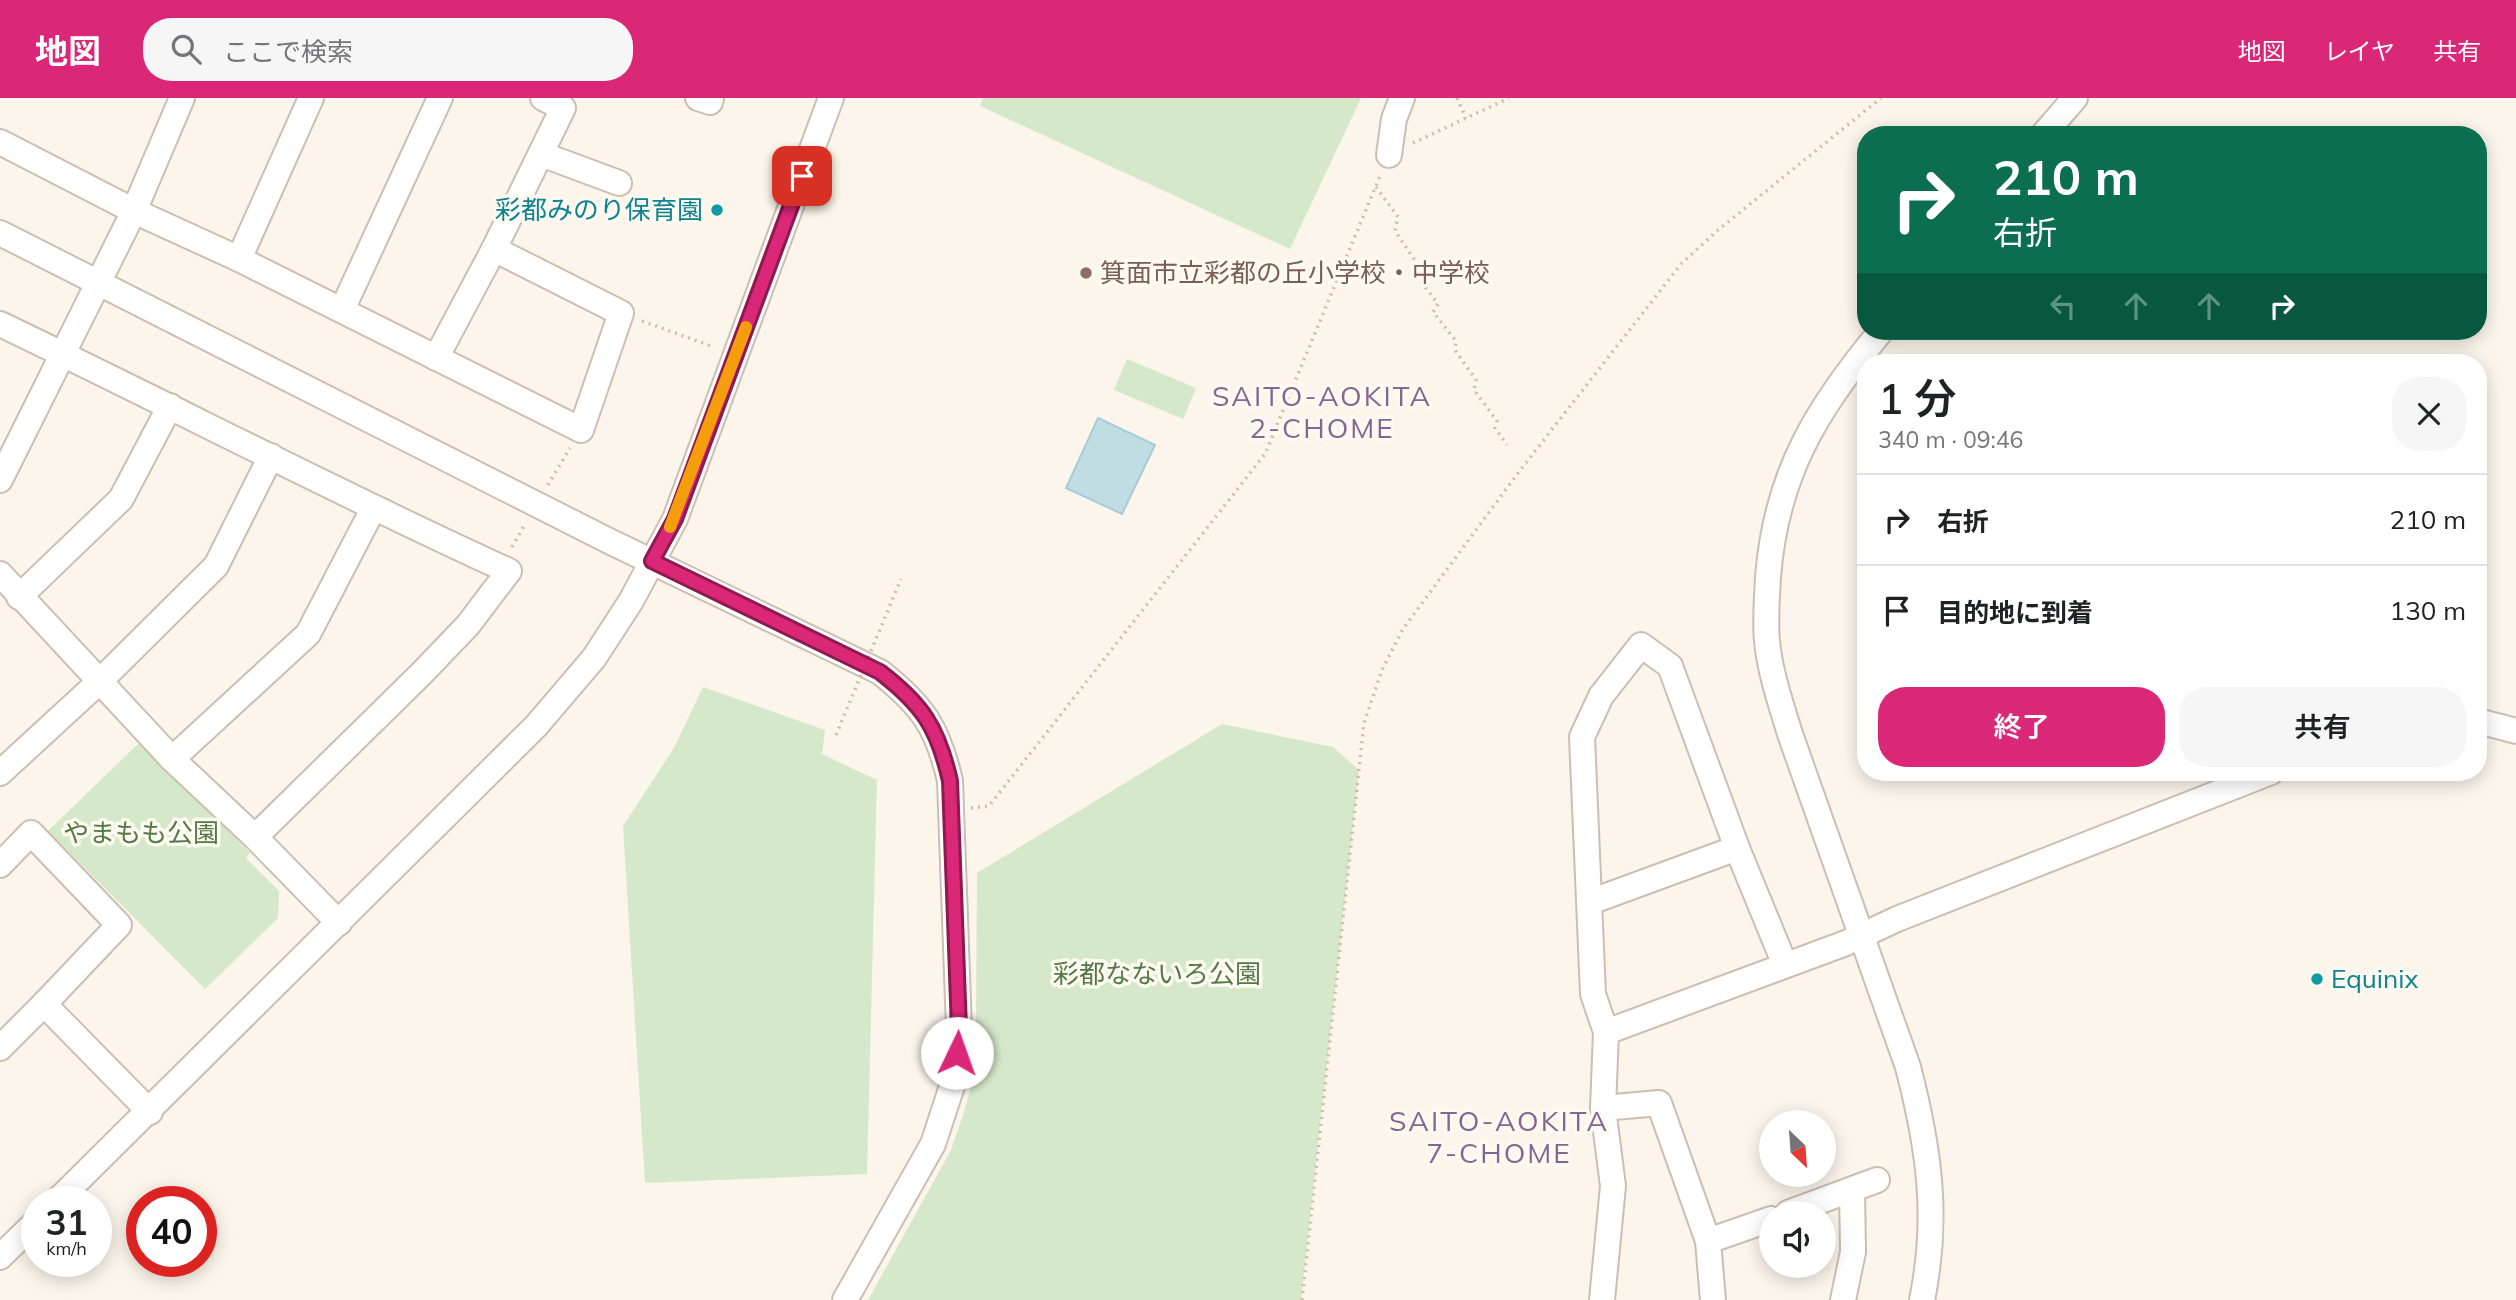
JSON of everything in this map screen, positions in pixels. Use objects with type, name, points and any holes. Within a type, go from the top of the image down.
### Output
[{"type":"street","points":[[239,259],[311,98]]},
{"type":"street","points":[[342,310],[440,98]]},
{"type":"street","points":[[436,358],[494,249],[563,108],[543,98]]},
{"type":"street","points":[[698,98],[710,102],[711,98]]},
{"type":"street","points":[[73,1186],[536,726],[594,658],[631,601],[675,519],[831,98]]},
{"type":"street","points":[[1389,155],[1395,118],[1402,98]]},
{"type":"street","points":[[2051,126],[2075,98]]},
{"type":"street","points":[[0,480],[134,211],[178,99]]},
{"type":"street","points":[[0,142],[134,211],[239,259],[580,430],[621,313],[494,249]]},
{"type":"street","points":[[541,154],[619,183]]},
{"type":"street","points":[[0,233],[609,541],[880,672],[909,695],[931,724],[943,749],[950,781],[959,1029],[954,1077],[933,1144],[845,1300]]},
{"type":"street","points":[[0,324],[271,456],[373,509],[509,570],[468,625],[255,837]]},
{"type":"street","points":[[1862,354],[1874,340]]},
{"type":"street","points":[[1857,360],[1808,431],[1785,485],[1771,538],[1767,641],[1776,685],[1908,1067],[1923,1124],[1932,1190],[1930,1241],[1922,1300]]},
{"type":"street","points":[[19,597],[121,499],[170,406]]},
{"type":"street","points":[[0,772],[100,681],[216,566],[271,456]]},
{"type":"street","points":[[172,759],[309,634],[373,509]]},
{"type":"street","points":[[0,574],[172,759],[255,837],[339,923]]},
{"type":"street","points":[[1601,1300],[1613,1186],[1604,1108],[1606,1032],[1593,994],[1582,737],[1601,696],[1641,645],[1670,666],[1737,848],[1786,965]]},
{"type":"street","points":[[2487,723],[2516,730]]},
{"type":"street","points":[[1606,1032],[1846,943],[2248,781]]},
{"type":"street","points":[[0,865],[32,834],[119,925],[0,1048]]},
{"type":"street","points":[[1590,902],[1737,848]]},
{"type":"street","points":[[44,1004],[150,1112]]},
{"type":"street","points":[[1604,1108],[1659,1103],[1708,1241],[1713,1300]]},
{"type":"street","points":[[1822,1201],[1877,1180]]},
{"type":"street","points":[[1843,1300],[1853,1252],[1853,1190]]},
{"type":"street","points":[[1708,1241],[1759,1223]]},
{"type":"street","points":[[0,1256],[21,1236]]},
{"type":"path","points":[[1457,98],[1466,118]]},
{"type":"path","points":[[965,809],[989,806],[1265,454],[1389,155],[1509,98]]},
{"type":"path","points":[[1302,1300],[1364,723],[1382,670],[1404,629],[1518,473],[1681,264],[1718,230],[1881,98]]},
{"type":"path","points":[[1376,187],[1398,217],[1395,231],[1416,262],[1413,271],[1438,304],[1433,312],[1456,341],[1455,350],[1476,380],[1474,390],[1497,421],[1495,428],[1507,445]]},
{"type":"path","points":[[621,313],[711,346]]},
{"type":"path","points":[[548,485],[580,430]]},
{"type":"path","points":[[500,567],[525,524]]},
{"type":"path","points":[[836,735],[901,579]]},
{"type":"green space","points":[[983,98],[1361,98],[1290,249],[980,106]]},
{"type":"green space","points":[[1127,359],[1196,388],[1183,419],[1114,390]]},
{"type":"green space","points":[[703,687],[825,730],[822,754],[877,780],[867,1174],[645,1183],[623,826],[674,748]]},
{"type":"green space","name":"彩都なないろ公園","points":[[1222,724],[1333,747],[1359,770],[1301,1300],[868,1300],[951,1150],[974,1076],[977,873]]},
{"type":"green space","name":"やまもも公園","points":[[141,741],[250,853],[246,858],[279,891],[278,918],[205,989],[48,831]]},
{"type":"water","points":[[1098,418],[1155,445],[1122,514],[1066,488]]},
{"type":"slow traffic","points":[[670,527],[746,327]]},
{"type":"place","name":"彩都みのり保育園","points":[[717,210]]},
{"type":"place","name":"箕面市立彩都の丘小学校・中学校","points":[[1086,273]]},
{"type":"place","name":"Equinix","points":[[2317,979]]},
{"type":"district","name":"SAITO-AOKITA 2-CHOME","points":[[1322,412]]},
{"type":"district","name":"SAITO-AOKITA 7-CHOME","points":[[1499,1137]]},
{"type":"route","points":[[802,176],[675,519],[652,561],[880,672],[909,695],[931,724],[943,749],[950,781],[959,1029],[957,1053]]}]
